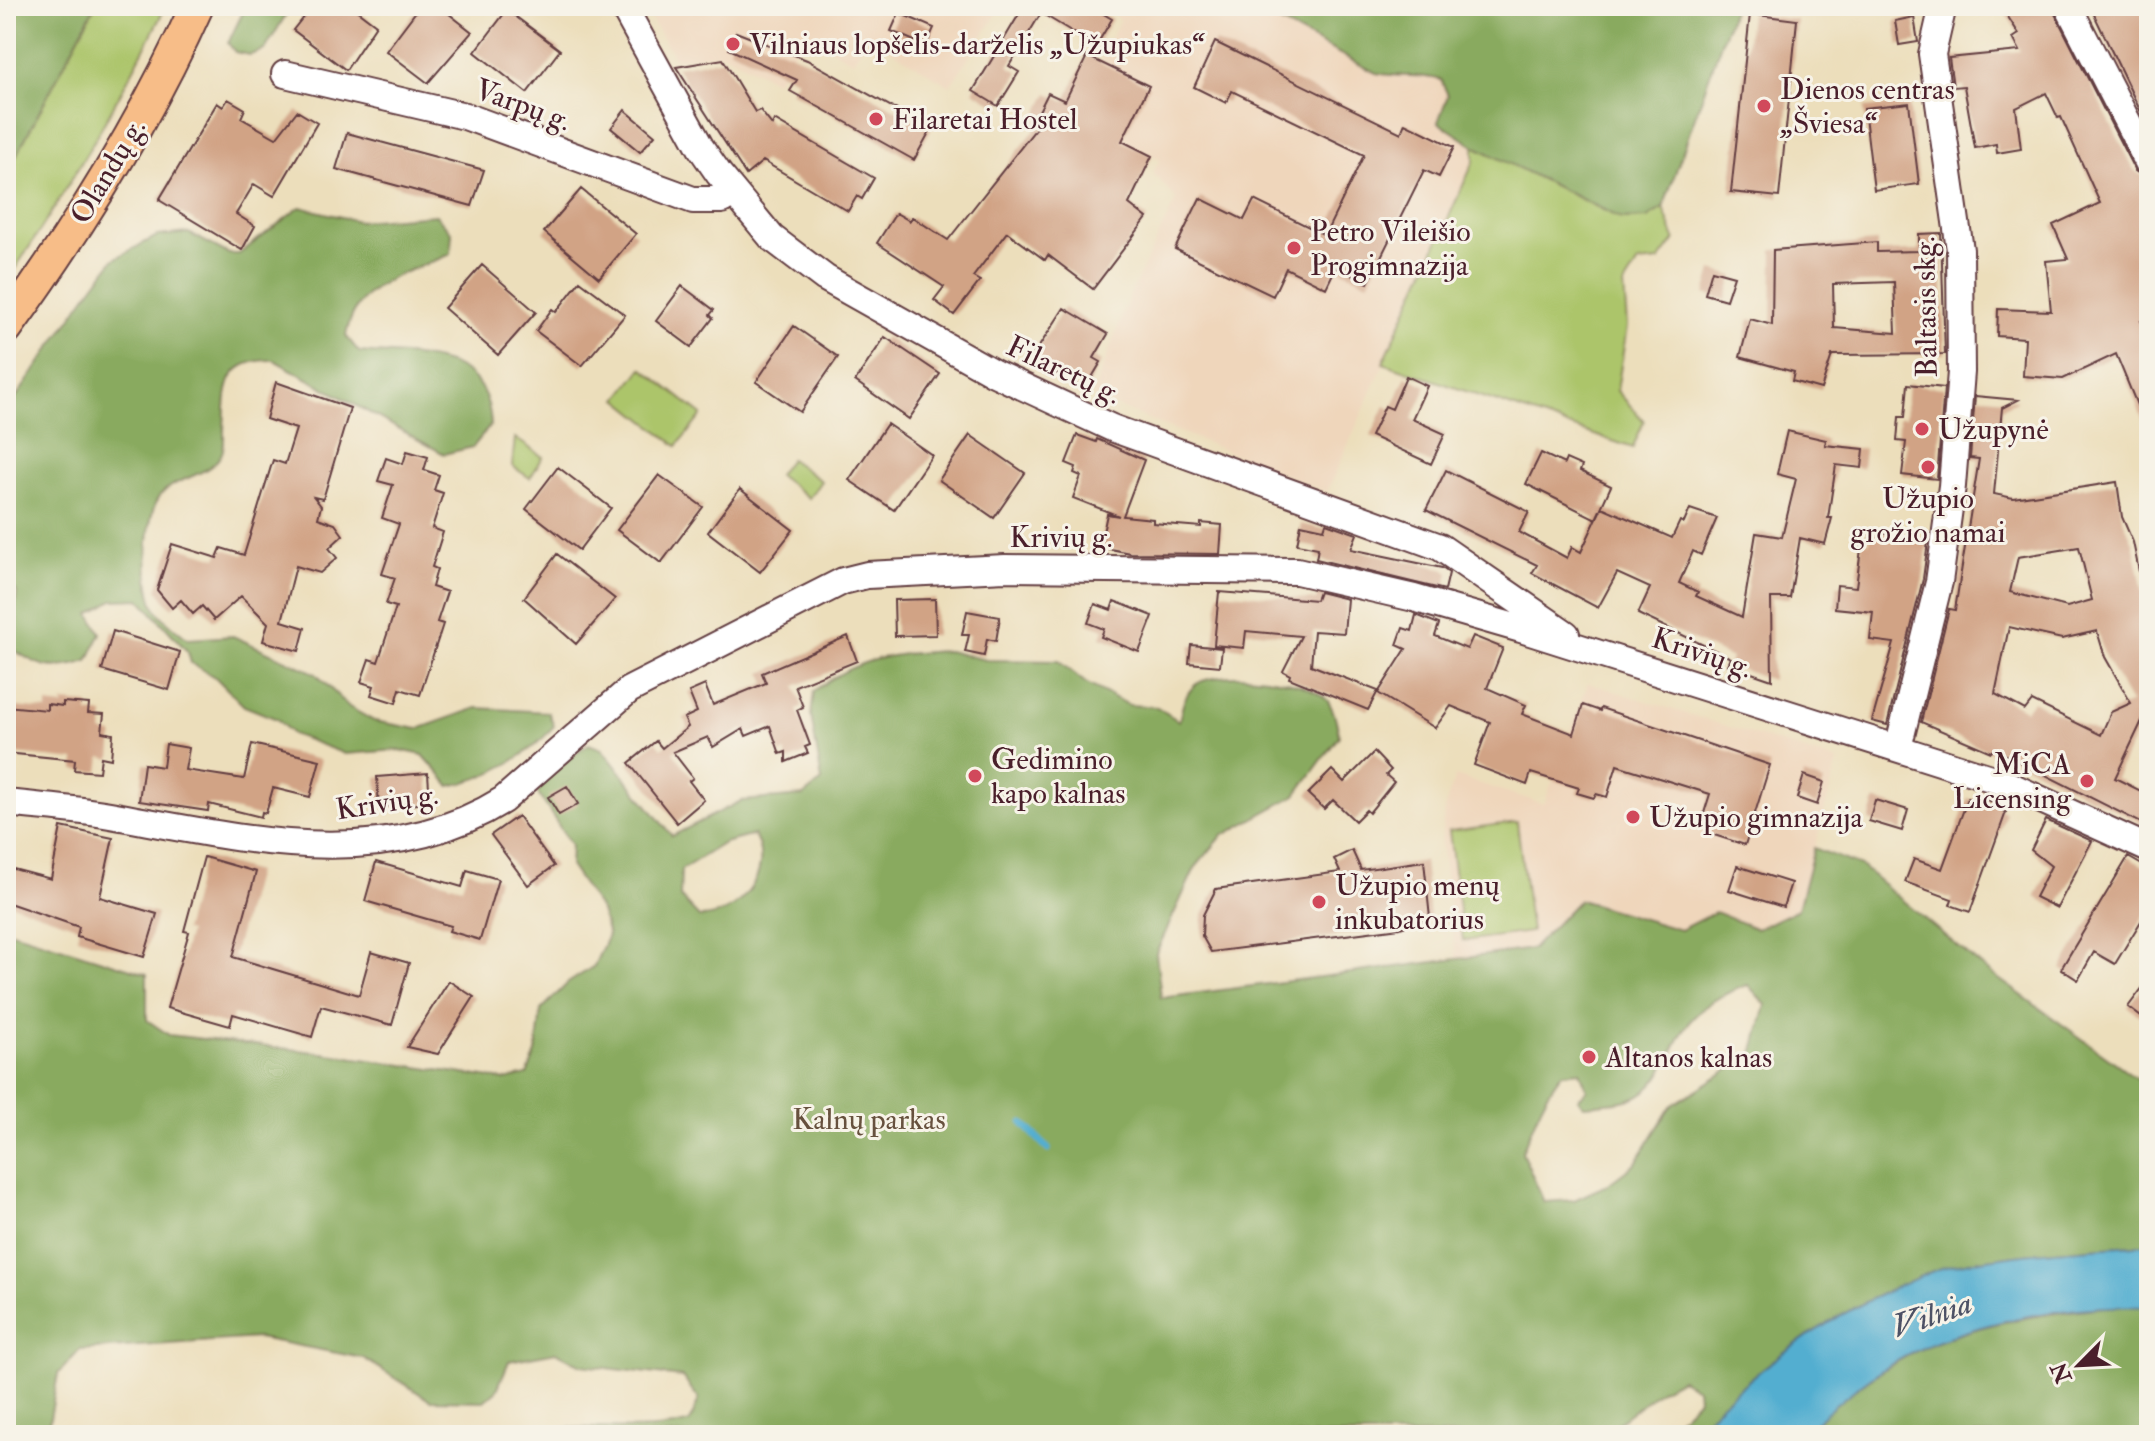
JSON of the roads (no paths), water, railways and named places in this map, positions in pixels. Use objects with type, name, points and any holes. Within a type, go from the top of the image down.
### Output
[{"type":"main road","name":"Olandų g.","points":[[6,328],[68,239],[130,137],[197,6]]},
{"type":"street","name":"Filaretų g.","points":[[623,6],[701,148],[733,192],[772,238],[825,278],[994,373],[1167,450],[1305,496],[1440,547],[1589,650]]},
{"type":"street","name":"Baltasis skg.","points":[[1898,748],[1939,582],[1952,486],[1961,372],[1960,250],[1932,54],[1943,6]]},
{"type":"street","points":[[2068,6],[2149,164]]},
{"type":"street","name":"Varpų g.","points":[[285,74],[465,116],[693,200],[722,200],[733,192]]},
{"type":"street","name":"Krivių g.","points":[[6,803],[107,814],[260,842],[338,845],[424,835],[483,813],[515,790],[629,690],[821,590],[867,575],[1005,568],[1297,571],[1462,612],[2000,781],[2149,849]]},
{"type":"street","points":[[1462,612],[1476,572]]},
{"type":"water","name":"Vilnia","points":[[2149,1244],[2149,1307],[2051,1312],[1951,1336],[1893,1363],[1801,1435],[1689,1435],[1761,1370],[1812,1333],[1868,1301],[1931,1272],[2019,1255]]},
{"type":"waterway","points":[[1023,1123],[1048,1149]]},
{"type":"place","name":"Vilniaus lopšelis-darželis „Užupiukas“","points":[[733,44]]},
{"type":"place","name":"Dienos centras „Šviesa“","points":[[1764,106]]},
{"type":"place","name":"Filaretai Hostel","points":[[876,119]]},
{"type":"place","name":"Petro Vileišio Progimnazija","points":[[1294,248]]},
{"type":"place","name":"Užupynė","points":[[1922,429]]},
{"type":"place","name":"Užupio grožio namai","points":[[1928,467]]},
{"type":"place","name":"Gedimino kapo kalnas","points":[[975,776]]},
{"type":"place","name":"MiCA Licensing","points":[[2087,781]]},
{"type":"place","name":"Užupio gimnazija","points":[[1633,817]]},
{"type":"place","name":"Užupio menų inkubatorius","points":[[1319,902]]},
{"type":"place","name":"Altanos kalnas","points":[[1589,1057]]},
{"type":"park label","name":"Kalnų parkas","points":[[869,1119]]}]
